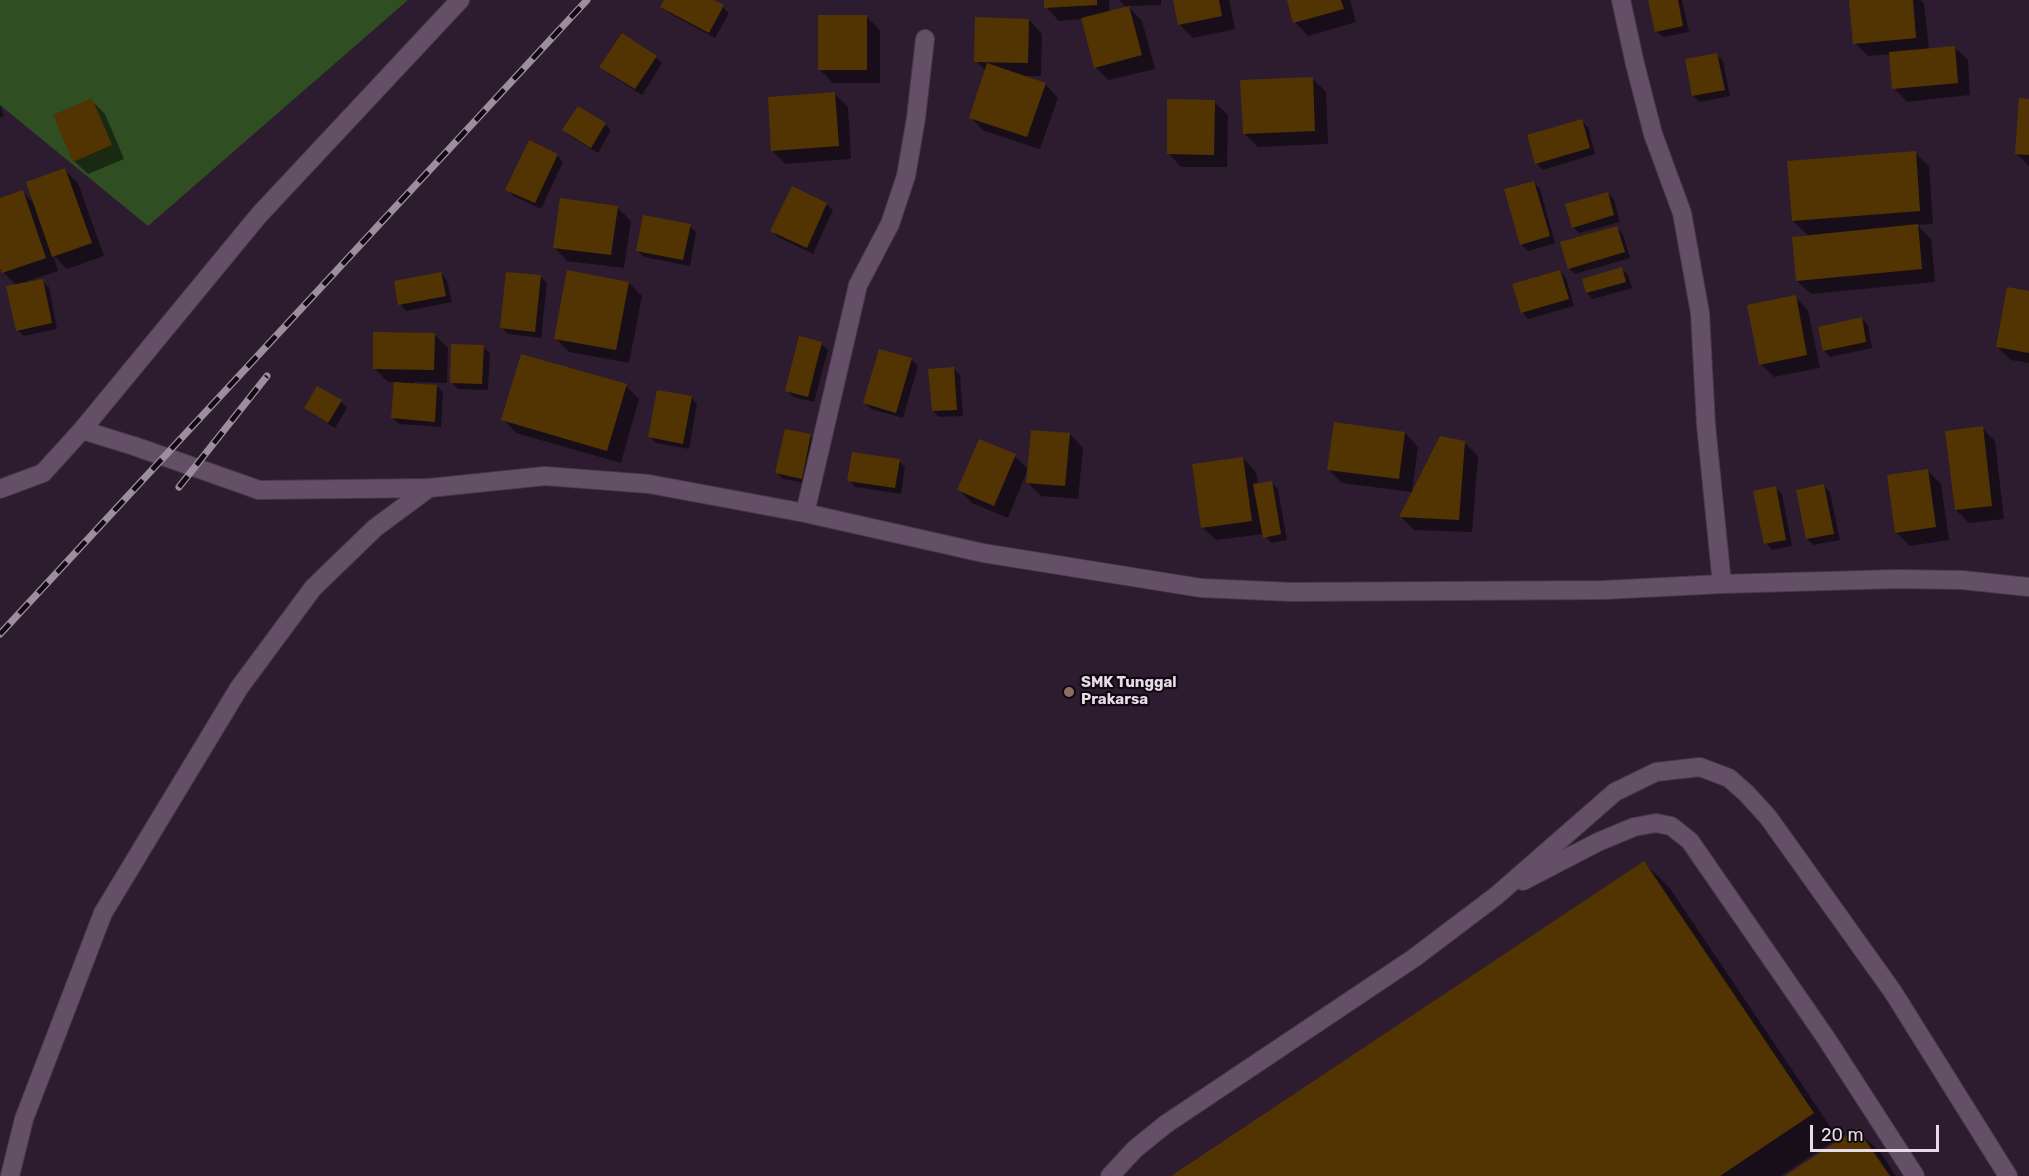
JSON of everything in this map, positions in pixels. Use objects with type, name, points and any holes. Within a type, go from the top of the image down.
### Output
[{"type":"street","points":[[0,489],[43,473],[82,430],[259,215],[460,0]]},
{"type":"street","points":[[1621,0],[1653,134],[1682,213],[1700,313],[1706,424],[1722,584]]},
{"type":"street","points":[[805,513],[858,285],[890,224],[906,176],[916,118],[925,39]]},
{"type":"street","points":[[82,430],[259,490],[429,488],[545,477],[649,484],[805,513],[983,553],[1201,588],[1292,592],[1604,590],[1722,584],[1951,580],[2029,587]]},
{"type":"street","points":[[10,1176],[24,1119],[103,913],[239,688],[314,588],[375,528],[429,488]]},
{"type":"street","points":[[1110,1176],[1135,1149],[1166,1124],[1414,958],[1496,896],[1615,792],[1656,772],[1700,767],[1729,778],[1746,792],[1768,817],[1893,992],[2008,1176]]},
{"type":"street","points":[[1496,896],[1598,842],[1634,827],[1656,823],[1671,826],[1690,841],[1826,1038],[1915,1176]]},
{"type":"green space","points":[[0,0],[408,0],[148,226],[0,105]]},
{"type":"building","points":[[664,0],[714,0],[724,5],[709,33],[660,7]]},
{"type":"building","points":[[1044,0],[1097,0],[1097,5],[1044,8]]},
{"type":"building","points":[[1173,0],[1219,0],[1222,16],[1178,25]]},
{"type":"building","points":[[1287,0],[1341,0],[1344,9],[1293,23]]},
{"type":"building","points":[[1648,0],[1678,0],[1683,26],[1655,32]]},
{"type":"building","points":[[1849,0],[1913,0],[1916,38],[1853,44]]},
{"type":"building","points":[[1129,6],[1142,55],[1094,68],[1081,18]]},
{"type":"building","points":[[818,15],[867,15],[867,70],[818,70]]},
{"type":"building","points":[[975,17],[1029,19],[1028,63],[974,62]]},
{"type":"building","points":[[622,33],[657,56],[635,89],[599,67]]},
{"type":"building","points":[[1955,46],[1958,83],[1892,89],[1889,52]]},
{"type":"building","points":[[1717,53],[1725,90],[1692,96],[1685,59]]},
{"type":"building","points":[[987,63],[1046,83],[1027,137],[969,118]]},
{"type":"building","points":[[1313,77],[1315,131],[1243,134],[1240,80]]},
{"type":"building","points":[[835,92],[839,146],[771,151],[768,97]]},
{"type":"building","points":[[92,98],[112,145],[73,162],[53,115]]},
{"type":"building","points":[[2019,98],[2029,99],[2029,155],[2015,154]]},
{"type":"building","points":[[1167,99],[1215,100],[1214,155],[1167,154]]},
{"type":"building","points":[[578,106],[606,123],[591,148],[562,130]]},
{"type":"building","points":[[1582,119],[1590,148],[1535,164],[1527,135]]},
{"type":"building","points":[[529,140],[558,154],[535,203],[505,190]]},
{"type":"building","points":[[1916,151],[1920,211],[1792,221],[1787,161]]},
{"type":"building","points":[[65,168],[92,243],[52,257],[26,182]]},
{"type":"building","points":[[1534,181],[1550,236],[1520,245],[1504,189]]},
{"type":"building","points":[[792,186],[827,203],[807,248],[770,231]]},
{"type":"building","points":[[23,190],[46,258],[2,273],[0,268],[0,198]]},
{"type":"building","points":[[1608,192],[1614,215],[1572,228],[1565,204]]},
{"type":"building","points":[[560,198],[618,206],[611,255],[553,248]]},
{"type":"building","points":[[643,215],[691,224],[683,260],[636,251]]},
{"type":"building","points":[[1918,224],[1922,269],[1796,281],[1792,237]]},
{"type":"building","points":[[1617,226],[1625,252],[1568,269],[1560,242]]},
{"type":"building","points":[[1622,267],[1626,282],[1586,293],[1582,279]]},
{"type":"building","points":[[567,270],[629,282],[616,350],[554,339]]},
{"type":"building","points":[[1560,270],[1569,299],[1521,313],[1512,284]]},
{"type":"building","points":[[441,272],[446,296],[398,305],[394,281]]},
{"type":"building","points":[[506,272],[541,275],[535,332],[500,328]]},
{"type":"building","points":[[43,279],[52,323],[16,331],[6,286]]},
{"type":"building","points":[[2007,287],[2029,291],[2029,353],[1996,347]]},
{"type":"building","points":[[1796,295],[1807,355],[1759,365],[1747,305]]},
{"type":"building","points":[[1862,317],[1866,342],[1823,351],[1818,327]]},
{"type":"building","points":[[373,332],[435,333],[434,370],[373,369]]},
{"type":"building","points":[[799,336],[822,342],[808,397],[785,391]]},
{"type":"building","points":[[451,344],[484,345],[482,384],[450,383]]},
{"type":"building","points":[[879,349],[912,358],[896,413],[863,403]]},
{"type":"building","points":[[521,354],[627,384],[607,451],[501,420]]},
{"type":"building","points":[[954,367],[957,410],[932,411],[928,369]]},
{"type":"building","points":[[394,382],[437,385],[435,422],[391,418]]},
{"type":"building","points":[[317,386],[342,400],[328,423],[304,408]]},
{"type":"building","points":[[657,390],[692,396],[683,444],[648,437]]},
{"type":"building","points":[[1334,422],[1405,432],[1399,479],[1327,470]]},
{"type":"building","points":[[1983,426],[1992,506],[1955,510],[1945,431]]},
{"type":"building","points":[[785,429],[811,434],[802,479],[775,473]]},
{"type":"building","points":[[1031,430],[1070,433],[1065,486],[1026,483]]},
{"type":"building","points":[[1440,436],[1465,441],[1459,520],[1399,517]]},
{"type":"building","points":[[979,439],[1016,454],[994,506],[957,490]]},
{"type":"building","points":[[852,452],[900,459],[895,488],[847,481]]},
{"type":"building","points":[[1243,457],[1252,521],[1201,528],[1192,464]]},
{"type":"building","points":[[1928,469],[1936,527],[1895,533],[1887,475]]},
{"type":"building","points":[[1272,481],[1281,534],[1263,538],[1253,484]]},
{"type":"building","points":[[1824,484],[1834,534],[1806,539],[1796,490]]},
{"type":"building","points":[[1776,486],[1786,540],[1764,544],[1753,491]]},
{"type":"building","points":[[1644,861],[1814,1113],[1720,1176],[1171,1176]]},
{"type":"building","points":[[1857,1128],[1890,1176],[1785,1176]]},
{"type":"railway","points":[[0,634],[587,0]]},
{"type":"railway","points":[[179,487],[267,376]]},
{"type":"place","name":"SMK Tunggal Prakarsa","points":[[1069,692]]}]
